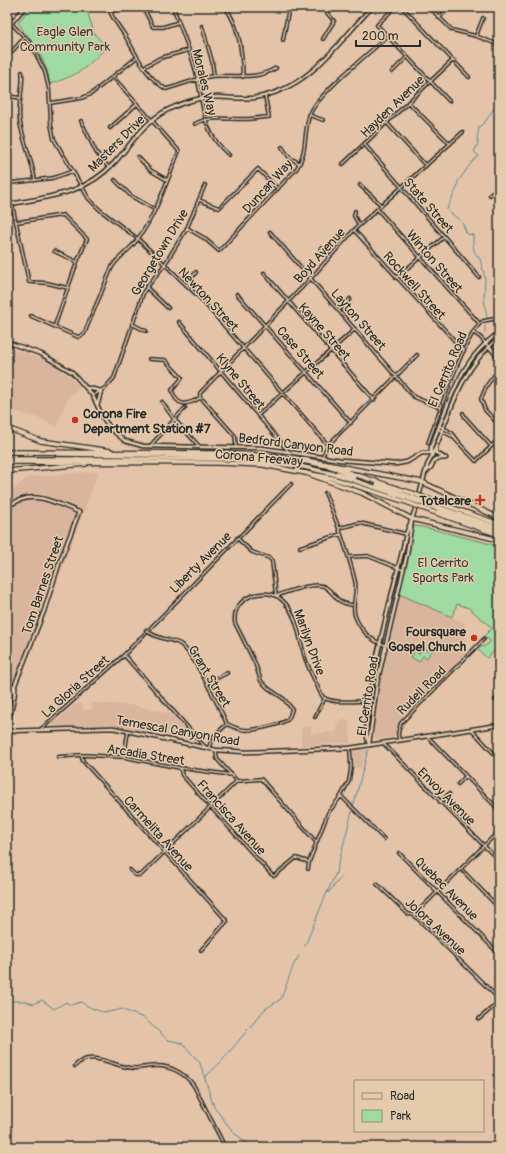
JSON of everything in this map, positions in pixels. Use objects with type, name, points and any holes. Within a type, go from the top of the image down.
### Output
[{"type":"highway","points":[[7,428],[41,441],[106,448],[114,452]]},
{"type":"highway","name":"Corona Freeway","points":[[7,452],[233,453],[297,460],[347,472],[499,535]]},
{"type":"highway","points":[[36,452],[64,454],[236,456],[264,459],[345,474],[410,499]]},
{"type":"highway","points":[[297,460],[304,458],[422,482],[499,518]]},
{"type":"highway","points":[[7,459],[219,459],[263,462],[304,467],[338,475],[410,499]]},
{"type":"highway","name":"Corona Freeway","points":[[7,462],[243,463],[303,471],[324,476],[424,503],[461,511],[499,526]]},
{"type":"highway","points":[[7,471],[109,462]]},
{"type":"highway","points":[[303,471],[362,493],[412,519],[499,540]]},
{"type":"highway","points":[[424,503],[499,532]]},
{"type":"highway","points":[[424,503],[499,526]]},
{"type":"main road","points":[[7,28],[25,7]]},
{"type":"main road","name":"Masters Drive","points":[[7,204],[55,197],[82,188],[109,168],[136,135],[151,121],[178,105],[202,99],[240,99],[265,96],[292,86],[311,73],[372,7]]},
{"type":"main road","points":[[432,453],[431,447],[464,370],[472,357],[499,333]]},
{"type":"main road","points":[[432,453],[436,447],[467,374],[476,360],[499,338]]},
{"type":"main road","name":"Bedford Canyon Road","points":[[7,342],[41,354],[58,362],[72,372],[93,396],[106,423],[120,437],[130,443],[150,446],[236,446],[360,462],[401,464],[422,453],[432,453]]},
{"type":"main road","points":[[86,387],[101,391],[98,404]]},
{"type":"main road","points":[[425,473],[431,467],[435,459],[446,458],[436,453],[436,447]]},
{"type":"main road","name":"El Cerrito Road","points":[[369,744],[371,739],[374,701],[385,645],[404,570],[412,519],[432,453]]},
{"type":"main road","name":"Tom Barnes Street","points":[[7,507],[23,498],[35,496],[79,512],[15,687],[7,705]]},
{"type":"main road","name":"El Cerrito Road","points":[[369,744],[367,739],[369,700],[406,534],[412,519]]},
{"type":"main road","points":[[7,684],[15,687]]},
{"type":"main road","name":"Tom Barnes Street","points":[[7,728],[16,692],[15,687]]},
{"type":"main road","name":"Temescal Canyon Road","points":[[7,731],[79,728],[128,730],[216,750],[246,752],[350,748],[499,724]]},
{"type":"street","points":[[108,7],[136,58],[166,89],[198,79],[214,76],[243,78],[267,74],[276,68]]},
{"type":"street","points":[[110,13],[124,7]]},
{"type":"street","points":[[143,7],[153,27],[163,27],[178,22]]},
{"type":"street","name":"Morales Way","points":[[173,7],[198,79],[205,120],[211,136],[229,155]]},
{"type":"street","points":[[225,7],[232,18],[241,49],[243,78]]},
{"type":"street","points":[[283,40],[288,7]]},
{"type":"street","points":[[322,7],[334,21],[323,39]]},
{"type":"street","points":[[395,7],[377,25],[448,102]]},
{"type":"street","points":[[402,7],[469,77]]},
{"type":"street","points":[[429,7],[447,27],[458,33],[476,36],[499,45]]},
{"type":"street","points":[[439,18],[450,7]]},
{"type":"street","points":[[476,36],[483,18]]},
{"type":"street","name":"Newton Street","points":[[11,23],[25,37],[36,52],[45,72],[49,89],[51,124],[54,139],[82,188],[96,207],[138,239],[187,285],[209,308],[328,446]]},
{"type":"street","points":[[202,26],[212,61],[214,76]]},
{"type":"street","name":"Duncan Way","points":[[187,228],[204,238],[219,251],[300,164],[305,148],[310,115],[322,97],[388,36]]},
{"type":"street","points":[[7,57],[25,37]]},
{"type":"street","points":[[144,67],[160,58],[189,50]]},
{"type":"street","points":[[392,72],[407,57]]},
{"type":"street","points":[[50,103],[82,98],[99,89],[136,58]]},
{"type":"street","name":"Hayden Avenue","points":[[343,164],[365,145],[387,122],[453,60]]},
{"type":"street","points":[[22,72],[23,82],[20,121],[35,180]]},
{"type":"street","points":[[31,316],[55,325],[78,337],[81,337],[84,334],[112,267],[138,239],[154,209],[179,151],[113,77]]},
{"type":"street","points":[[7,96],[21,98]]},
{"type":"street","points":[[195,124],[205,120],[269,117],[265,96]]},
{"type":"street","points":[[408,102],[450,144]]},
{"type":"street","points":[[110,128],[137,104]]},
{"type":"street","points":[[310,115],[324,120]]},
{"type":"street","points":[[81,121],[96,152],[109,168]]},
{"type":"street","points":[[387,122],[426,166]]},
{"type":"street","name":"Boyd Avenue","points":[[200,398],[200,393],[242,348],[266,326],[354,230],[463,132]]},
{"type":"street","name":"State Street","points":[[365,145],[479,277]]},
{"type":"street","points":[[282,147],[289,157],[300,164]]},
{"type":"street","points":[[138,157],[150,170],[167,180]]},
{"type":"street","points":[[199,200],[219,208],[258,169],[278,189]]},
{"type":"street","points":[[7,181],[11,183],[54,178],[73,170]]},
{"type":"street","points":[[115,180],[131,196],[154,209]]},
{"type":"street","name":"Georgetown Drive","points":[[93,396],[101,391],[114,378],[146,287],[165,264],[187,228],[205,185]]},
{"type":"street","points":[[360,185],[381,205]]},
{"type":"street","points":[[490,195],[499,186]]},
{"type":"street","points":[[12,204],[29,282],[47,283],[68,288]]},
{"type":"street","name":"Winton Street","points":[[377,209],[479,323]]},
{"type":"street","points":[[355,211],[354,216],[360,225]]},
{"type":"street","points":[[17,222],[63,215],[87,239],[77,262],[55,325]]},
{"type":"street","name":"Rockwell Street","points":[[354,230],[396,278],[464,351]]},
{"type":"street","name":"Layton Street","points":[[270,232],[416,398],[441,408]]},
{"type":"street","points":[[396,278],[444,237]]},
{"type":"street","points":[[321,248],[330,257]]},
{"type":"street","points":[[54,251],[77,262]]},
{"type":"street","points":[[187,285],[196,272]]},
{"type":"street","name":"Kayne Street","points":[[264,273],[374,400]]},
{"type":"street","points":[[146,287],[168,308]]},
{"type":"street","name":"Case Street","points":[[237,294],[351,423]]},
{"type":"street","points":[[339,310],[350,299]]},
{"type":"street","name":"El Cerrito Road","points":[[428,443],[464,351],[473,332],[479,323],[499,318]]},
{"type":"street","name":"Klyne Street","points":[[179,322],[289,452]]},
{"type":"street","points":[[132,324],[146,331]]},
{"type":"street","points":[[258,414],[355,329]]},
{"type":"street","points":[[473,332],[486,343],[499,358]]},
{"type":"street","points":[[489,346],[493,347],[499,354]]},
{"type":"street","points":[[322,457],[328,446],[417,355]]},
{"type":"street","points":[[149,359],[165,360],[182,378],[172,390],[178,401],[188,404],[200,398],[203,400],[235,436],[236,446]]},
{"type":"street","points":[[499,369],[487,385],[481,399],[485,410],[499,425]]},
{"type":"street","points":[[162,402],[174,419],[199,446]]},
{"type":"street","points":[[150,446],[185,408]]},
{"type":"street","points":[[463,413],[491,446]]},
{"type":"street","points":[[439,428],[455,435],[459,442],[476,461],[499,439]]},
{"type":"street","name":"Liberty Avenue","points":[[124,655],[146,630],[291,484]]},
{"type":"street","points":[[325,494],[349,558],[357,595],[352,605],[355,616],[363,630],[373,641],[385,645]]},
{"type":"street","points":[[339,528],[360,523],[406,534]]},
{"type":"street","points":[[300,547],[341,534]]},
{"type":"street","points":[[237,538],[252,552],[269,558],[272,561],[276,596]]},
{"type":"street","points":[[349,558],[368,556],[404,570]]},
{"type":"street","points":[[226,724],[249,730],[282,722],[290,717],[292,709],[290,705],[261,681],[255,662],[235,623],[234,616],[238,605],[248,598],[262,594],[276,596],[316,584],[324,586],[341,603],[352,605]]},
{"type":"street","name":"Marilyn Drive","points":[[276,596],[283,601],[292,613],[307,662],[322,695],[325,698]]},
{"type":"street","name":"Grant Street","points":[[146,630],[155,637],[181,645],[186,650],[207,683],[226,724],[212,738],[207,747]]},
{"type":"street","name":"Rudell Road","points":[[398,740],[401,723],[484,640]]},
{"type":"street","points":[[124,655],[207,747]]},
{"type":"street","name":"La Gloria Street","points":[[39,730],[124,655]]},
{"type":"street","points":[[207,683],[227,673]]},
{"type":"street","points":[[315,718],[325,698],[338,701],[374,701]]},
{"type":"street","points":[[495,700],[499,699]]},
{"type":"street","points":[[471,729],[472,732],[499,759]]},
{"type":"street","points":[[124,757],[128,730]]},
{"type":"street","points":[[427,736],[499,810]]},
{"type":"street","name":"Envoy Avenue","points":[[383,742],[499,861]]},
{"type":"street","points":[[308,869],[309,862],[328,813],[341,796],[350,774],[350,748]]},
{"type":"street","points":[[216,750],[217,759],[237,781]]},
{"type":"street","name":"Arcadia Street","points":[[58,757],[81,755],[124,757],[180,768],[232,775]]},
{"type":"street","name":"Carmelita Avenue","points":[[81,755],[83,761],[227,921],[201,950]]},
{"type":"street","name":"Francisca Avenue","points":[[180,768],[182,775],[274,876],[296,858],[309,862]]},
{"type":"street","points":[[458,784],[466,776]]},
{"type":"street","points":[[130,870],[135,875],[141,875],[237,781],[262,778],[317,842]]},
{"type":"street","points":[[440,802],[449,794]]},
{"type":"street","points":[[341,796],[384,839]]},
{"type":"street","points":[[414,914],[499,831]]},
{"type":"street","name":"Quebec Avenue","points":[[399,853],[499,954]]},
{"type":"street","points":[[461,869],[499,908]]},
{"type":"street","name":"Jolora Avenue","points":[[378,884],[408,914],[414,914],[499,1000]]},
{"type":"street","points":[[479,1019],[499,1000]]},
{"type":"street","points":[[75,1066],[79,1062],[92,1058],[134,1068],[166,1066],[180,1073],[190,1080],[194,1086],[225,1147]]},
{"type":"shaded area","points":[[7,347],[46,360],[70,376],[80,387],[67,400],[57,427],[33,416],[7,410]]},
{"type":"shaded area","points":[[99,471],[19,684],[10,724],[7,725],[7,495],[28,477]]},
{"type":"shaded area","points":[[400,594],[465,623],[465,655],[401,720],[397,726],[395,737],[376,739],[374,737],[374,717],[379,685]]},
{"type":"shaded area","points":[[91,703],[133,705],[173,714],[199,743],[117,726],[51,726],[75,704],[83,704],[84,710],[92,709]]},
{"type":"shaded area","points":[[338,720],[349,720],[351,743],[301,746],[301,728],[311,726],[311,733],[337,732]]},
{"type":"shaded area","points":[[366,749],[361,768],[354,768],[353,751]]},
{"type":"green space","name":"Eagle Glen Community Park","points":[[30,7],[86,7],[94,33],[106,47],[93,61],[75,74],[50,84],[42,59],[34,44],[18,23]]},
{"type":"green space","name":"El Cerrito Sports Park","points":[[414,526],[499,546],[499,646],[487,658],[476,648],[485,646],[490,642],[488,638],[483,637],[492,628],[469,608],[457,604],[452,617],[399,594]]},
{"type":"green space","points":[[431,644],[435,646],[427,658],[423,656],[419,662],[411,657],[415,651],[419,654],[423,647],[427,651]]},
{"type":"waterway","points":[[487,318],[484,298],[485,278],[480,259],[475,253],[473,246],[473,235],[467,234],[462,222],[447,210],[457,188],[458,181],[479,156],[474,152],[478,144],[477,139],[479,127],[485,122],[499,100]]},
{"type":"waterway","points":[[485,326],[485,332]]},
{"type":"waterway","points":[[325,897],[336,873],[368,750]]},
{"type":"waterway","points":[[328,893],[343,875]]},
{"type":"waterway","points":[[305,946],[325,897]]},
{"type":"waterway","points":[[205,1077],[220,1063],[265,1009],[281,999],[294,964],[299,956]]},
{"type":"waterway","points":[[7,997],[8,1001],[25,1001],[33,1004],[42,1000],[54,1009],[66,1002],[71,1005],[81,1002],[100,1011],[110,1012],[121,1009],[144,1018],[168,1040],[182,1043],[200,1063],[214,1107],[234,1133],[247,1143],[248,1147]]},
{"type":"place","name":"Corona Fire Department Station #7","points":[[75,420]]},
{"type":"place","name":"Totalcare","points":[[480,500]]},
{"type":"place","name":"Foursquare Gospel Church","points":[[474,638]]}]
